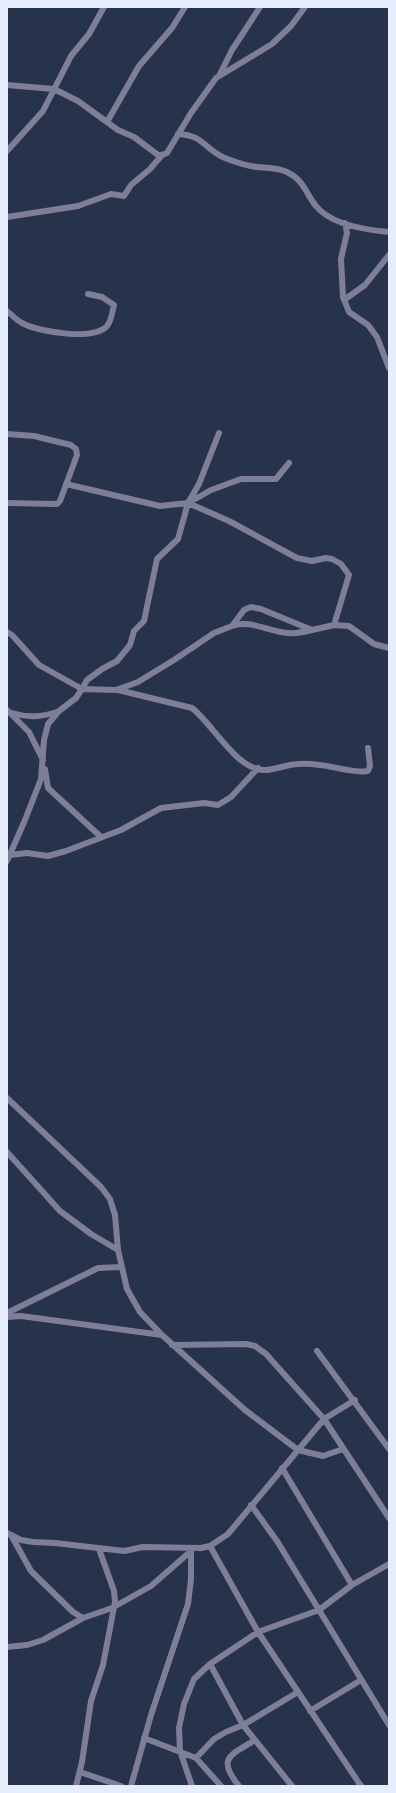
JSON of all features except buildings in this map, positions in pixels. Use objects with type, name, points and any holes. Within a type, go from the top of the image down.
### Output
[{"type":"street","points":[[7,151],[43,111],[71,56],[89,34],[104,7]]},
{"type":"street","points":[[107,122],[139,66],[172,28],[185,7]]},
{"type":"street","points":[[9,217],[78,206],[111,194],[124,196],[131,185],[150,169],[162,155],[166,153],[191,113],[219,76],[232,50],[260,7]]},
{"type":"street","points":[[219,76],[272,44],[291,26],[305,7]]},
{"type":"street","points":[[7,85],[54,89],[78,101],[118,130],[134,137],[158,154],[162,155]]},
{"type":"street","points":[[178,134],[189,134],[198,138],[225,159],[255,167],[286,171],[302,183],[322,214],[345,223],[389,232]]},
{"type":"street","points":[[345,223],[346,233],[341,259],[341,285],[344,300],[349,312],[368,325],[377,338],[389,368]]},
{"type":"street","points":[[344,300],[365,285],[389,255]]},
{"type":"street","points":[[7,310],[23,324],[45,331],[66,334],[96,331],[107,326],[114,305],[102,297],[88,294]]},
{"type":"street","points":[[101,837],[48,788],[44,761],[44,740],[48,724],[71,702],[82,689],[87,680],[97,672],[117,661],[130,644],[134,631],[144,621],[157,559],[178,539],[188,503],[199,484],[219,433]]},
{"type":"street","points":[[7,434],[34,436],[72,445],[76,449],[77,455],[60,501],[57,504],[7,503]]},
{"type":"street","points":[[66,484],[160,506],[188,503],[211,490],[241,479],[276,479],[289,463]]},
{"type":"street","points":[[188,503],[229,521],[297,558],[312,561],[326,558],[341,564],[348,571],[349,581],[334,625]]},
{"type":"street","points":[[232,626],[244,610],[251,607],[261,609],[312,630]]},
{"type":"street","points":[[116,690],[142,680],[214,633],[242,623],[288,633],[300,633],[334,625],[349,626],[374,644],[389,648]]},
{"type":"street","points":[[7,632],[12,635],[39,665],[82,689],[116,690],[192,708],[199,714],[226,746],[251,766],[264,770],[299,763],[332,766],[361,773],[368,771],[370,766],[368,748]]},
{"type":"street","points":[[9,711],[22,716],[41,717],[59,712]]},
{"type":"street","points":[[7,862],[35,797],[41,779],[44,761],[29,732],[9,711]]},
{"type":"street","points":[[10,855],[27,853],[48,856],[121,830],[161,808],[204,803],[218,805],[231,797],[258,768]]},
{"type":"street","points":[[7,1098],[101,1187],[110,1199],[114,1215],[121,1267],[127,1289],[140,1312],[162,1335],[245,1410],[298,1450],[323,1456],[343,1449]]},
{"type":"street","points":[[7,1152],[60,1211],[91,1234],[118,1250]]},
{"type":"street","points":[[7,1313],[98,1268],[121,1267]]},
{"type":"street","points":[[7,1317],[21,1316],[162,1335]]},
{"type":"street","points":[[172,1345],[246,1344],[255,1346],[266,1354],[324,1419],[389,1518]]},
{"type":"street","points":[[317,1350],[355,1400],[389,1449]]},
{"type":"street","points":[[9,1534],[21,1540],[33,1542],[54,1542],[99,1549],[124,1551],[143,1546],[191,1550],[210,1546],[228,1534],[251,1504],[324,1419],[355,1400]]},
{"type":"street","points":[[282,1468],[352,1585]]},
{"type":"street","points":[[251,1504],[277,1541],[389,1725]]},
{"type":"street","points":[[9,1534],[31,1571],[73,1612],[84,1618]]},
{"type":"street","points":[[210,1546],[258,1632],[361,1786]]},
{"type":"street","points":[[76,1786],[80,1772],[91,1701],[103,1665],[112,1608],[115,1602],[114,1591],[99,1549]]},
{"type":"street","points":[[7,1647],[27,1645],[43,1640],[84,1618],[112,1608],[151,1586],[191,1550]]},
{"type":"street","points":[[131,1786],[144,1738],[188,1604],[192,1579],[191,1550]]},
{"type":"street","points":[[192,1786],[188,1779],[180,1751],[179,1728],[184,1704],[194,1679],[210,1664],[258,1632],[319,1610],[352,1585],[389,1564]]},
{"type":"street","points":[[210,1664],[243,1725],[292,1786]]},
{"type":"street","points":[[310,1711],[361,1680]]},
{"type":"street","points":[[196,1758],[214,1739],[243,1725],[298,1692]]},
{"type":"street","points":[[144,1738],[196,1758],[221,1786]]},
{"type":"street","points":[[239,1786],[228,1772],[227,1763],[231,1755],[255,1740]]},
{"type":"street","points":[[80,1772],[121,1786]]}]
